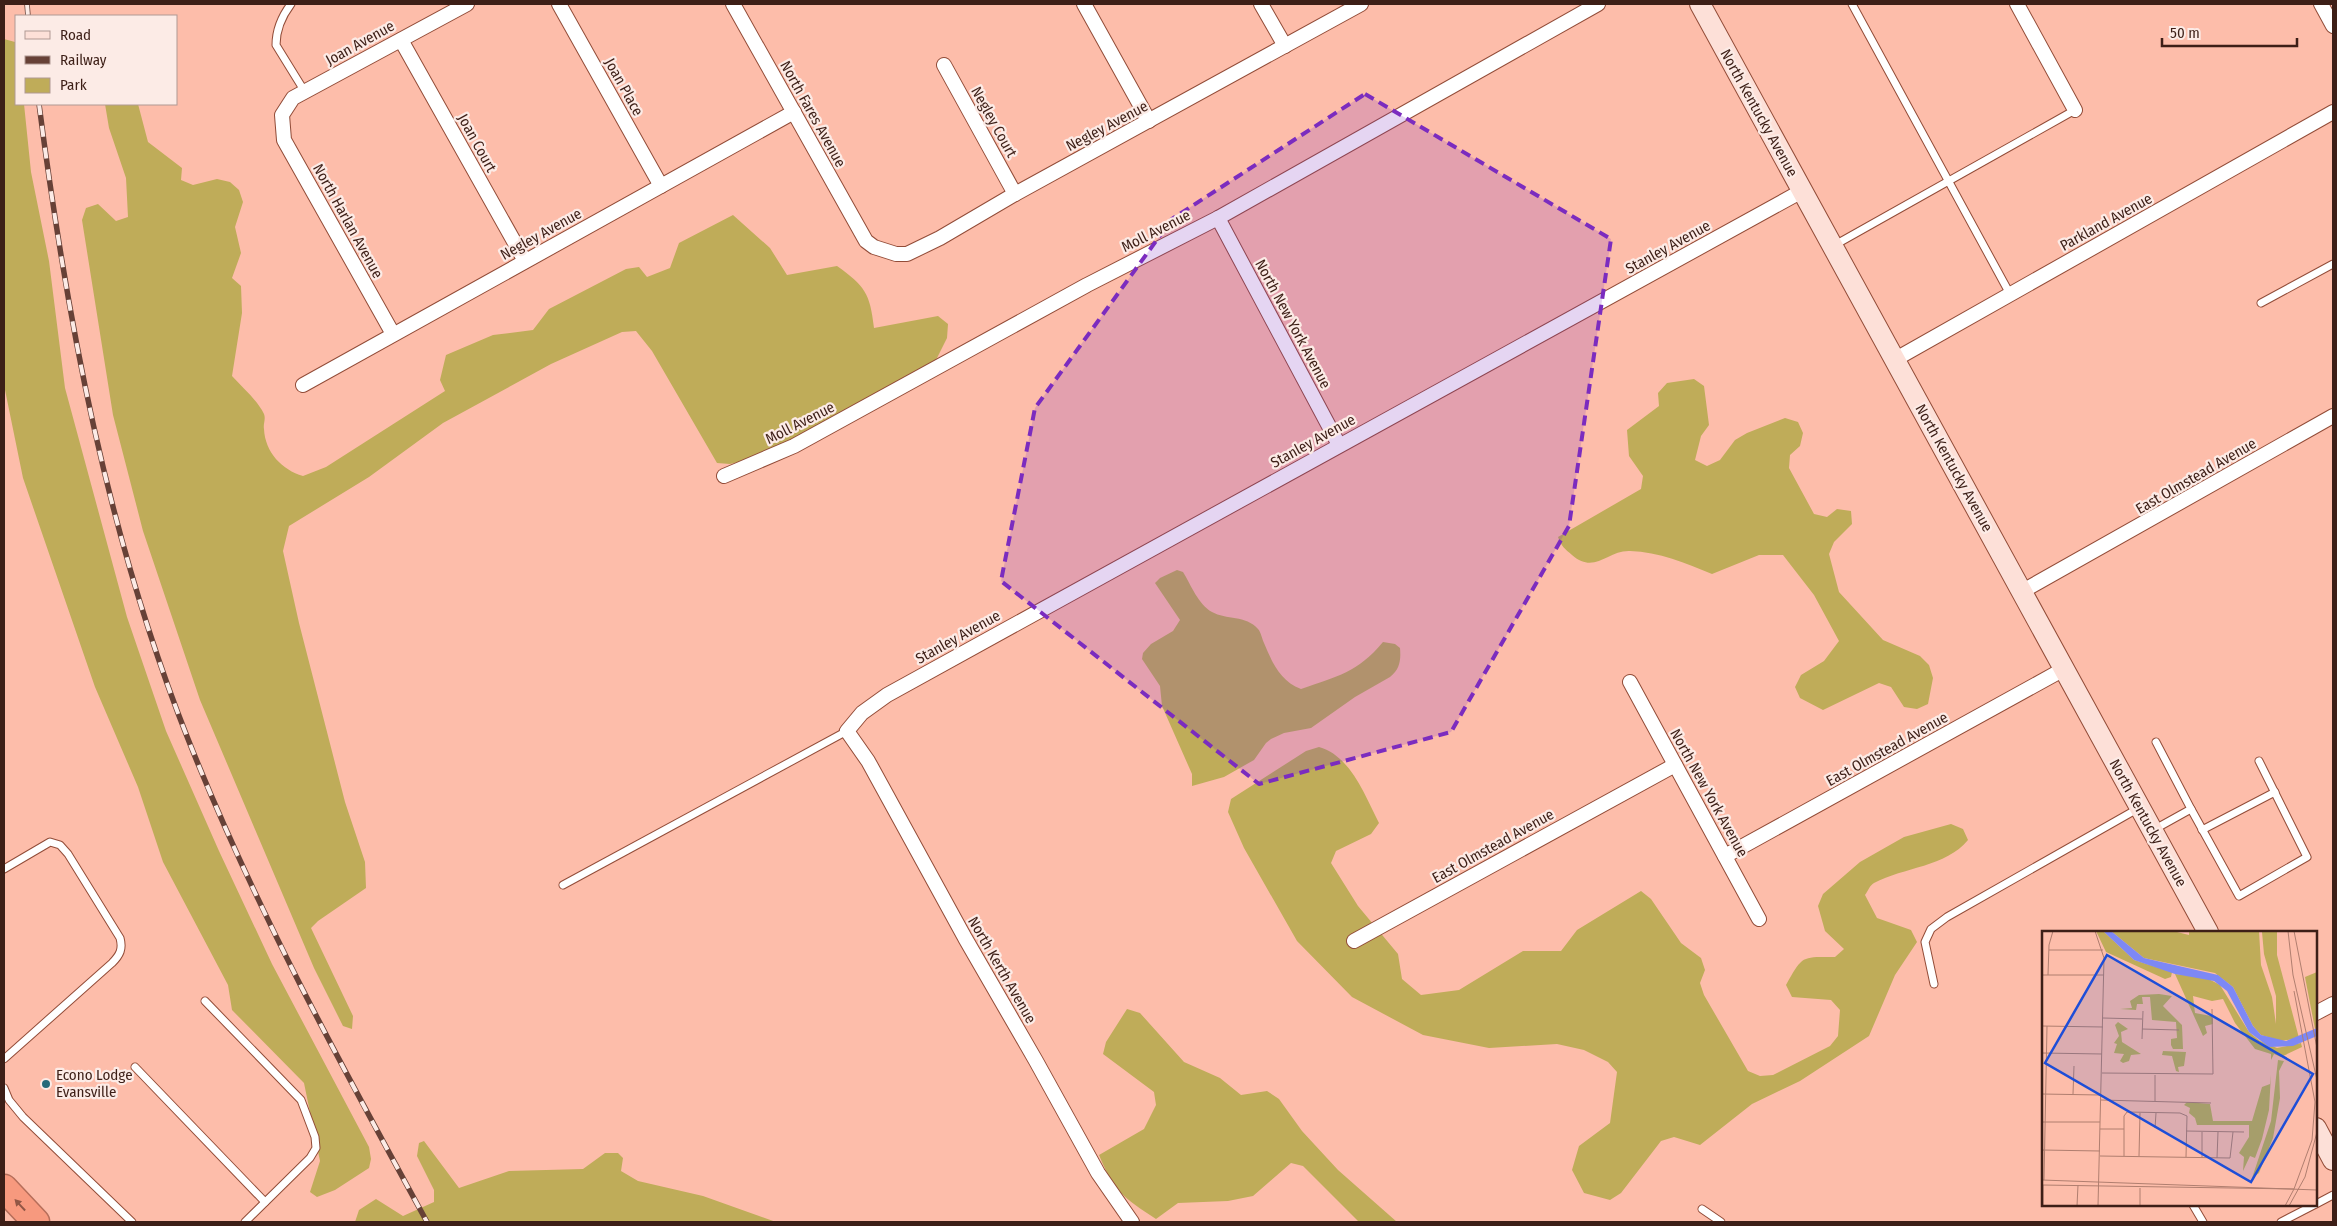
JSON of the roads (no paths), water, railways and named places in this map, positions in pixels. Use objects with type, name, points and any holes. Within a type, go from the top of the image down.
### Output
[{"type":"highway","points":[[4,1188],[36,1222]]},
{"type":"street","name":"Joan Avenue","points":[[282,122],[282,115],[293,98],[467,4]]},
{"type":"street","name":"Joan Place","points":[[559,4],[662,186]]},
{"type":"street","name":"North Fares Avenue","points":[[733,4],[866,240]]},
{"type":"street","points":[[1084,4],[1149,121]]},
{"type":"street","points":[[1261,4],[1285,46]]},
{"type":"street","name":"Negley Avenue","points":[[866,240],[874,248],[896,254],[906,254],[940,238],[1015,194],[1361,4]]},
{"type":"street","name":"Moll Avenue","points":[[724,476],[794,446],[1087,285],[1218,218],[1598,4]]},
{"type":"street","points":[[2017,4],[2075,110]]},
{"type":"street","points":[[2321,4],[2333,26]]},
{"type":"street","name":"North Kentucky Avenue","points":[[1703,5],[1894,360],[2207,931]]},
{"type":"street","name":"Joan Court","points":[[401,40],[525,261]]},
{"type":"street","name":"Negley Court","points":[[944,65],[1015,194]]},
{"type":"street","name":"Negley Avenue","points":[[303,385],[794,112]]},
{"type":"street","name":"Parkland Avenue","points":[[1894,360],[2333,112]]},
{"type":"street","name":"North Harlan Avenue","points":[[282,122],[284,140],[393,334]]},
{"type":"street","name":"Stanley Avenue","points":[[847,731],[862,713],[887,695],[1802,191]]},
{"type":"street","name":"North New York Avenue","points":[[1218,218],[1339,445]]},
{"type":"street","name":"East Olmstead Avenue","points":[[2022,592],[2333,416]]},
{"type":"street","name":"East Olmstead Avenue","points":[[1725,856],[2064,669]]},
{"type":"street","name":"North New York Avenue","points":[[1630,682],[1759,919]]},
{"type":"street","name":"North Kerth Avenue","points":[[847,731],[868,760],[965,938],[1093,1165],[1132,1222]]},
{"type":"street","name":"East Olmstead Avenue","points":[[1354,942],[1675,765]]},
{"type":"street","points":[[2317,1013],[2333,1004]]},
{"type":"street","points":[[2317,1130],[2333,1160]]},
{"type":"lane","points":[[291,4],[283,16],[276,36],[276,45],[305,92]]},
{"type":"lane","points":[[1852,4],[2010,294]]},
{"type":"lane","points":[[1832,246],[2075,110]]},
{"type":"lane","points":[[2262,302],[2333,264]]},
{"type":"lane","points":[[563,886],[847,731]]},
{"type":"lane","points":[[2156,742],[2239,896],[2307,856],[2260,761]]},
{"type":"lane","points":[[2202,830],[2275,792]]},
{"type":"lane","points":[[1934,984],[1925,942],[1931,929],[1947,917],[2140,808]]},
{"type":"lane","points":[[2152,830],[2191,809]]},
{"type":"lane","points":[[4,869],[50,842],[60,845],[68,854],[120,938],[122,947],[119,956],[112,963],[4,1059]]},
{"type":"lane","points":[[205,1001],[301,1100],[315,1137],[316,1148],[310,1158],[245,1222]]},
{"type":"lane","points":[[135,1067],[265,1202]]},
{"type":"lane","points":[[4,1088],[9,1100],[23,1117],[132,1222]]},
{"type":"lane","points":[[2317,1203],[2333,1195]]},
{"type":"lane","points":[[2193,1206],[2203,1222]]},
{"type":"lane","points":[[2281,1222],[2311,1206]]},
{"type":"lane","points":[[1702,1209],[1721,1222]]},
{"type":"railway","points":[[27,4],[28,15]]},
{"type":"railway","points":[[39,105],[63,266],[94,426],[134,584],[159,662],[214,802],[270,924],[362,1103],[427,1222]]},
{"type":"place","name":"Econo Lodge Evansville","points":[[46,1084]]}]
